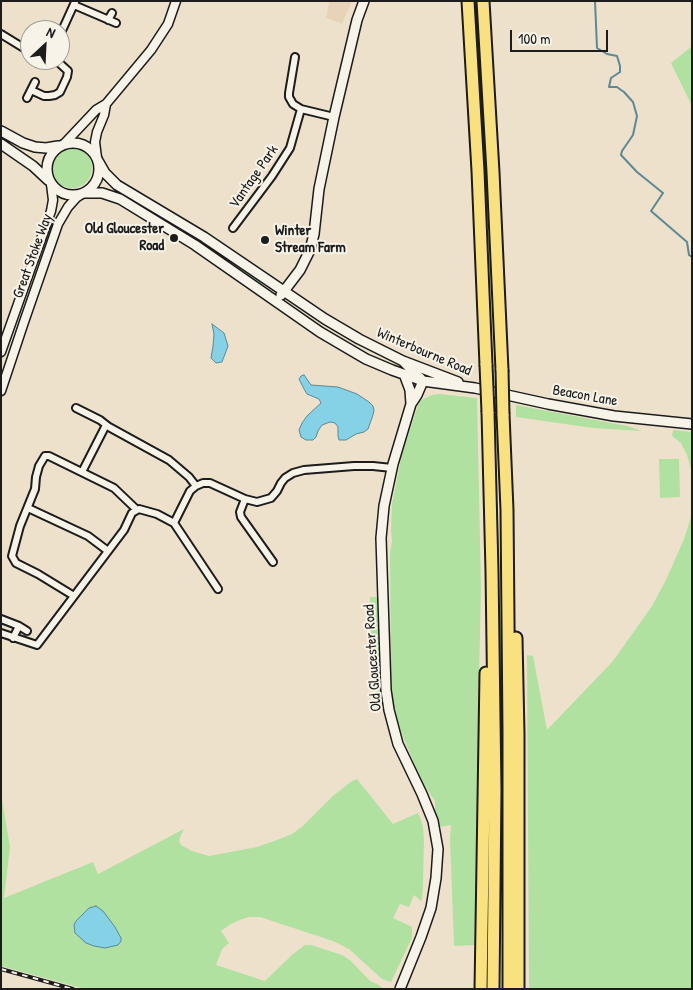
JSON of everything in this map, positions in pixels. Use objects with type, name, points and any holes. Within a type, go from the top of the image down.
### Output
[{"type":"highway","points":[[468,1],[488,412],[494,790],[493,989]]},
{"type":"highway","points":[[483,1],[494,182],[507,510],[509,989]]},
{"type":"highway","points":[[507,510],[514,557],[518,734],[518,989]]},
{"type":"highway","points":[[481,989],[486,620],[492,571]]},
{"type":"highway","points":[[486,989],[494,919]]},
{"type":"main road","points":[[277,302],[300,270],[310,250],[314,234],[319,189],[334,117],[356,20],[364,1]]},
{"type":"main road","points":[[1,131],[34,147],[46,148],[71,143],[86,146],[97,159],[99,175],[91,189],[83,194],[73,196],[65,194],[57,190],[33,166],[1,144]]},
{"type":"main road","points":[[50,183],[46,169],[50,155],[62,145]]},
{"type":"main road","name":"Winterbourne Road","points":[[97,159],[105,173],[117,185],[204,237],[325,319],[403,361],[475,388]]},
{"type":"main road","name":"Winterbourne Road","points":[[83,194],[102,193],[120,199],[195,245],[320,332],[366,359],[423,381],[475,388]]},
{"type":"main road","points":[[403,361],[423,381]]},
{"type":"main road","name":"Old Gloucester Road","points":[[404,374],[410,390],[411,404]]},
{"type":"main road","name":"Old Gloucester Road","points":[[400,989],[431,908],[438,849],[433,821],[398,744],[389,710],[386,690],[381,538],[384,506],[392,468],[411,404],[423,381]]},
{"type":"main road","name":"Beacon Lane","points":[[475,388],[614,416],[692,424]]},
{"type":"street","points":[[62,145],[96,110],[106,104],[157,42],[168,24],[176,1]]},
{"type":"street","points":[[67,20],[74,3],[116,23]]},
{"type":"street","points":[[108,20],[112,13]]},
{"type":"street","points":[[2,35],[20,46]]},
{"type":"street","points":[[295,57],[288,93],[293,104],[300,109],[334,117]]},
{"type":"street","points":[[31,90],[44,96],[55,95],[60,92],[67,77],[67,70]]},
{"type":"street","points":[[28,98],[35,82]]},
{"type":"street","points":[[97,159],[96,132],[104,115],[106,104]]},
{"type":"street","name":"Vantage Park","points":[[233,228],[272,176],[290,148],[300,109]]},
{"type":"street","name":"Great Stoke Way","points":[[1,352],[51,212],[53,200],[50,183]]},
{"type":"street","name":"Great Stoke Way","points":[[1,391],[58,224],[68,207],[76,198],[83,194]]},
{"type":"street","points":[[76,408],[169,460],[189,477],[196,486]]},
{"type":"street","points":[[82,472],[106,425]]},
{"type":"street","points":[[74,596],[16,563],[12,556],[20,526],[35,489],[39,466],[45,456],[50,456],[114,488],[137,510]]},
{"type":"street","points":[[174,523],[190,491],[203,483],[210,483],[245,499],[257,502],[271,498],[285,478],[293,473],[304,470],[354,466],[392,468]]},
{"type":"street","points":[[245,499],[240,512],[241,517],[273,562]]},
{"type":"street","points":[[28,508],[88,536],[108,551]]},
{"type":"street","points":[[1,633],[37,645],[124,530],[132,513],[139,509],[157,514],[174,523],[218,589]]},
{"type":"street","points":[[1,618],[27,631]]},
{"type":"street","points":[[13,638],[19,626]]},
{"type":"shaded area","points":[[328,1],[352,1],[342,24],[326,18]]},
{"type":"green space","points":[[692,46],[692,106],[671,63]]},
{"type":"green space","points":[[76,148],[83,151],[89,157],[92,168],[91,176],[83,185],[76,188],[68,188],[61,185],[53,176],[52,164],[55,157],[64,149]]},
{"type":"green space","points":[[125,195],[263,282],[259,288],[123,198]]},
{"type":"green space","points":[[439,394],[477,398],[481,589],[475,945],[454,946],[451,825],[439,827],[435,811],[435,801],[422,782],[399,727],[393,702],[391,679],[390,553],[392,541],[392,504],[402,454],[418,405],[421,400]]},
{"type":"green space","points":[[516,405],[627,426],[642,431],[593,428],[516,417]]},
{"type":"green space","points":[[673,430],[692,432],[692,473],[687,455],[681,443],[672,436]]},
{"type":"green space","points":[[659,459],[679,459],[680,497],[660,498]]},
{"type":"green space","points":[[692,514],[692,989],[529,989],[527,655],[533,656],[547,730],[613,661],[652,606],[684,539]]},
{"type":"green space","points":[[370,597],[381,597],[383,694],[377,694],[371,658]]},
{"type":"green space","points":[[357,779],[393,824],[418,813],[423,827],[422,900],[414,895],[409,907],[400,904],[393,918],[412,927],[412,938],[391,982],[382,979],[349,949],[333,941],[260,917],[242,919],[221,931],[229,943],[222,949],[216,965],[265,981],[293,954],[305,945],[311,945],[342,955],[351,961],[370,981],[384,989],[85,989],[1,966],[1,793],[10,847],[4,898],[93,862],[98,874],[184,829],[179,841],[181,845],[192,851],[209,856],[257,847],[292,834],[304,825],[334,795]]},
{"type":"water","points":[[212,324],[224,333],[228,346],[222,362],[216,363],[211,358],[214,334]]},
{"type":"water","points":[[304,375],[311,385],[338,387],[357,394],[369,402],[374,410],[368,429],[346,440],[339,440],[338,427],[335,423],[330,422],[322,425],[313,440],[306,440],[301,437],[299,430],[302,423],[321,403],[319,399],[307,394],[299,379]]},
{"type":"water","points":[[96,906],[103,911],[115,927],[121,938],[118,945],[105,948],[94,946],[86,943],[75,933],[74,925],[76,921],[89,908]]},
{"type":"waterway","points":[[595,1],[597,48],[607,54],[617,56],[620,66],[620,72],[611,78],[609,87],[617,87],[624,92],[633,102],[637,116],[633,135],[621,155],[637,172],[663,193],[651,211],[687,242],[689,255],[692,257]]},
{"type":"railway","points":[[1,969],[73,989]]},
{"type":"place","name":"Old Gloucester Road","points":[[174,238]]},
{"type":"place","name":"Winter Stream Farm","points":[[265,240]]}]
